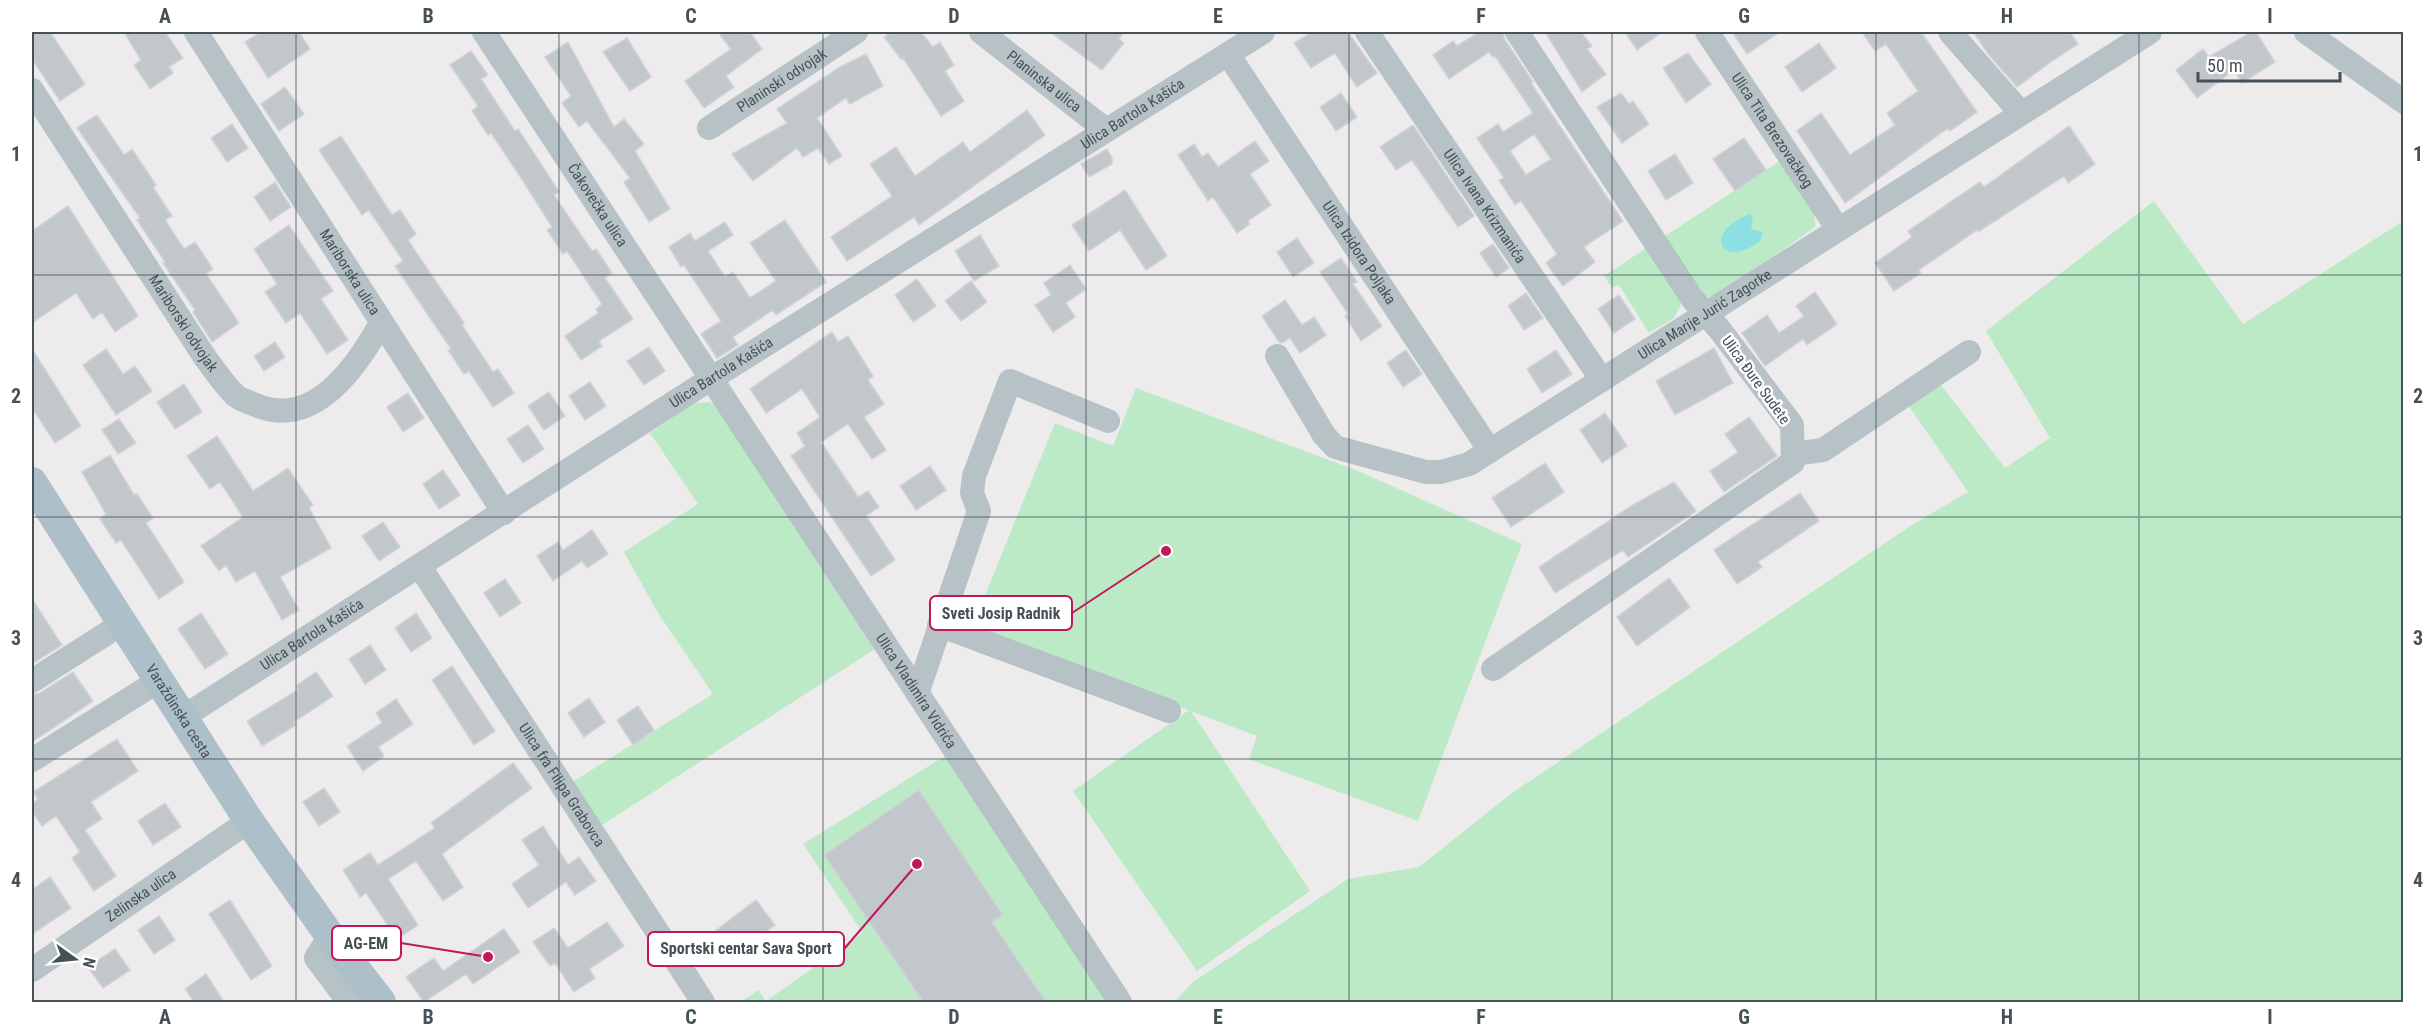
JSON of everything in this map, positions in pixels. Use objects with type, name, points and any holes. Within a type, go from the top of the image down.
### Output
[{"type":"main road","name":"Varaždinska cesta","points":[[32,482],[249,821],[330,936],[381,1002]]},
{"type":"street","name":"Mariborska ulica","points":[[196,32],[504,513]]},
{"type":"street","name":"Čakovečka ulica","points":[[484,32],[711,378]]},
{"type":"street","name":"Planinski odvojak","points":[[709,128],[856,32]]},
{"type":"street","name":"Planinska ulica","points":[[981,32],[1106,130]]},
{"type":"street","name":"Ulica Bartola Kašića","points":[[183,717],[420,567],[711,378],[1263,32]]},
{"type":"street","name":"Ulica Ivana Krizmanića","points":[[1367,32],[1602,380]]},
{"type":"street","name":"Ulica Đure Sudete","points":[[1517,32],[1692,298],[1720,330],[1792,424],[1793,454]]},
{"type":"street","name":"Ulica Tita Brezovačkog","points":[[1707,32],[1838,229]]},
{"type":"street","points":[[1950,32],[2021,113]]},
{"type":"street","name":"Ulica Marije Jurić Zagorke","points":[[1277,356],[1324,435],[1335,447],[1426,472],[1441,472],[1469,464],[2150,32]]},
{"type":"street","points":[[2306,32],[2403,102]]},
{"type":"street","name":"Ulica Izidora Poljaka","points":[[1228,54],[1490,451]]},
{"type":"street","name":"Mariborski odvojak","points":[[32,90],[206,359],[236,396],[270,411],[299,409],[331,392],[359,360],[381,323]]},
{"type":"street","points":[[1493,669],[1793,462],[1793,454],[1823,450],[1969,352]]},
{"type":"street","name":"Ulica Vladimira Vidrića","points":[[711,378],[1120,1002]]},
{"type":"street","points":[[918,691],[979,511],[972,493],[974,476],[1010,381],[1108,422]]},
{"type":"street","name":"Ulica fra Filipa Grabovca","points":[[420,567],[703,1002]]},
{"type":"street","points":[[32,681],[123,623]]},
{"type":"street","points":[[939,625],[1169,711]]},
{"type":"street","points":[[32,760],[160,680]]},
{"type":"street","name":"Zelinska ulica","points":[[32,970],[249,821]]},
{"type":"street","points":[[330,936],[316,958],[349,1002]]},
{"type":"green space","points":[[1780,161],[1814,210],[1815,227],[1724,293],[1716,297],[1701,296],[1662,238]]},
{"type":"green space","points":[[2154,201],[2243,324],[2403,221],[2403,1002],[1174,1002],[1193,982],[1348,879],[1419,867],[1512,793],[1915,523],[1968,492],[1909,406],[1941,385],[2005,468],[2050,438],[1986,331]]},
{"type":"green space","points":[[1648,247],[1682,303],[1674,318],[1649,333],[1619,285],[1612,288],[1604,276]]},
{"type":"green space","points":[[1136,388],[1358,471],[1522,544],[1418,821],[1249,759],[1257,736],[1191,711],[1310,891],[1197,971],[1073,791],[1189,710],[971,630],[1055,423],[1113,446]]},
{"type":"green space","points":[[697,401],[698,403],[715,404],[875,649],[599,827],[571,783],[713,694],[658,613],[624,552],[698,504],[650,433]]},
{"type":"green space","points":[[945,756],[1109,1002],[741,1002],[758,990],[766,1001],[863,933],[803,844]]},
{"type":"water","points":[[1750,214],[1753,217],[1751,229],[1763,232],[1760,241],[1735,252],[1727,250],[1722,246],[1722,238],[1726,230]]},
{"type":"building","points":[[32,32],[50,32],[85,84],[60,101],[32,59]]},
{"type":"building","points":[[124,32],[165,32],[183,58],[169,67],[173,73],[150,89],[134,65],[141,60]]},
{"type":"building","points":[[261,32],[299,32],[310,49],[268,78],[245,42]]},
{"type":"building","points":[[718,32],[750,32],[762,49],[726,76],[734,87],[704,108],[685,81],[731,49]]},
{"type":"building","points":[[892,32],[921,32],[933,47],[940,42],[954,65],[945,71],[964,101],[941,116],[903,58],[901,59],[884,37]]},
{"type":"building","points":[[1050,32],[1124,32],[1119,39],[1124,43],[1102,70]]},
{"type":"building","points":[[1312,32],[1348,32],[1377,73],[1357,87],[1335,53],[1311,68],[1294,43]]},
{"type":"building","points":[[1479,32],[1503,32],[1505,40],[1533,82],[1531,83],[1623,221],[1584,247],[1595,262],[1563,286],[1546,263],[1557,254],[1521,201],[1515,205],[1499,180],[1504,178],[1477,138],[1498,124],[1503,132],[1533,113],[1495,56],[1493,57],[1489,52],[1449,79],[1433,55],[1453,41],[1457,46]],"holes":[[[1534,134],[1551,159],[1526,175],[1510,151]]]},
{"type":"building","points":[[1545,32],[1581,32],[1592,46],[1587,49],[1606,74],[1582,92]]},
{"type":"building","points":[[1625,32],[1662,32],[1637,50]]},
{"type":"building","points":[[1732,32],[1780,32],[1747,54]]},
{"type":"building","points":[[1862,32],[1921,32],[1977,112],[1950,131],[1948,128],[1845,203],[1797,131],[1821,113],[1850,155],[1895,125],[1887,113],[1918,91],[1886,44],[1875,51]]},
{"type":"building","points":[[1973,32],[2070,32],[2078,44],[2017,87],[1989,55]]},
{"type":"building","points":[[2251,32],[2256,32],[2275,62],[2242,83],[2234,70],[2197,98],[2176,70],[2203,49],[2209,57]]},
{"type":"building","points":[[627,38],[651,77],[630,91],[603,52]]},
{"type":"building","points":[[568,42],[614,127],[624,119],[644,144],[635,151],[670,209],[649,222],[624,182],[630,178],[587,121],[579,127],[562,103],[571,96],[545,57]]},
{"type":"building","points":[[1819,43],[1836,68],[1802,92],[1785,67]]},
{"type":"building","points":[[471,51],[488,75],[481,79],[515,131],[518,129],[559,192],[554,195],[592,251],[596,249],[612,273],[605,278],[633,319],[599,341],[602,346],[581,360],[565,336],[598,313],[596,309],[602,304],[567,251],[563,254],[547,230],[552,227],[523,181],[491,133],[488,135],[472,111],[478,106],[450,65]]},
{"type":"building","points":[[1688,53],[1711,84],[1686,103],[1663,68]]},
{"type":"building","points":[[866,54],[883,86],[850,104],[846,98],[817,118],[842,156],[829,164],[818,148],[803,157],[797,148],[753,181],[732,154],[787,123],[777,109],[840,67]]},
{"type":"building","points":[[285,87],[304,114],[279,131],[261,104]]},
{"type":"building","points":[[1341,93],[1357,117],[1336,131],[1320,107]]},
{"type":"building","points":[[1621,93],[1629,104],[1633,101],[1649,124],[1622,143],[1597,107]]},
{"type":"building","points":[[1027,110],[1045,135],[919,225],[914,217],[847,261],[831,237],[892,196],[870,164],[896,147],[915,176],[963,142],[970,152]]},
{"type":"building","points":[[97,115],[124,155],[132,149],[156,185],[153,187],[172,216],[165,220],[184,249],[195,242],[213,269],[206,274],[239,323],[212,342],[193,312],[195,310],[137,220],[140,218],[77,128]]},
{"type":"building","points":[[232,124],[248,148],[227,162],[211,138]]},
{"type":"building","points":[[1413,125],[1474,216],[1458,227],[1412,160],[1396,170],[1380,147]]},
{"type":"building","points":[[2069,126],[2095,164],[2068,183],[2064,176],[1978,232],[1977,230],[1919,270],[1921,273],[1894,291],[1875,263],[1912,237],[1908,231],[1980,182],[1984,187]]},
{"type":"building","points":[[341,136],[392,215],[400,210],[416,234],[408,240],[464,323],[462,325],[493,372],[498,369],[514,393],[493,407],[469,371],[464,374],[448,350],[451,349],[395,266],[403,261],[369,210],[362,215],[319,150]]},
{"type":"building","points":[[1744,138],[1766,170],[1735,191],[1713,159]]},
{"type":"building","points":[[1255,141],[1269,161],[1250,174],[1271,205],[1248,221],[1250,224],[1237,233],[1213,197],[1208,201],[1178,155],[1194,144],[1202,157],[1208,153],[1218,167]]},
{"type":"building","points":[[1107,149],[1112,158],[1112,164],[1089,177],[1081,164]]},
{"type":"building","points":[[1675,154],[1693,183],[1666,200],[1648,171]]},
{"type":"building","points":[[275,182],[291,207],[270,221],[254,197]]},
{"type":"building","points":[[1125,190],[1167,256],[1146,270],[1120,230],[1089,251],[1072,225]]},
{"type":"building","points":[[68,206],[138,316],[115,332],[102,312],[93,319],[76,293],[32,323],[32,231]]},
{"type":"building","points":[[785,220],[826,282],[776,315],[773,310],[733,337],[738,345],[717,358],[701,334],[721,321],[684,265],[681,267],[669,247],[690,233],[695,241],[725,222],[733,235],[708,251],[725,277],[733,272],[750,298],[776,281],[750,243]]},
{"type":"building","points":[[289,225],[333,291],[321,299],[348,340],[327,354],[300,313],[286,323],[265,292],[277,284],[254,249]]},
{"type":"building","points":[[980,235],[999,266],[974,281],[955,251]]},
{"type":"building","points":[[1297,238],[1314,263],[1293,277],[1277,252]]},
{"type":"building","points":[[1493,244],[1509,268],[1496,277],[1480,253]]},
{"type":"building","points":[[1341,258],[1357,282],[1353,284],[1382,326],[1361,341],[1345,316],[1348,314],[1320,272]]},
{"type":"building","points":[[1070,265],[1086,289],[1066,303],[1075,317],[1053,332],[1035,305],[1051,295],[1044,283]]},
{"type":"building","points":[[917,279],[936,306],[913,322],[895,295]]},
{"type":"building","points":[[971,281],[987,302],[961,321],[945,301]]},
{"type":"building","points":[[1815,292],[1837,324],[1807,345],[1803,339],[1765,366],[1742,333],[1767,315],[1779,333],[1804,316],[1796,306]]},
{"type":"building","points":[[1526,293],[1543,318],[1524,330],[1508,306]]},
{"type":"building","points":[[1619,295],[1635,319],[1614,333],[1598,309]]},
{"type":"building","points":[[1285,300],[1302,325],[1314,317],[1326,335],[1300,353],[1290,338],[1282,343],[1279,342],[1262,316]]},
{"type":"building","points":[[832,332],[838,342],[848,336],[873,376],[868,380],[884,404],[864,417],[886,450],[872,459],[848,424],[821,442],[858,497],[868,491],[879,507],[866,516],[895,560],[871,576],[791,456],[805,446],[797,433],[820,417],[802,389],[766,413],[750,389]]},
{"type":"building","points":[[275,342],[285,357],[264,371],[254,356]]},
{"type":"building","points":[[649,347],[665,371],[644,385],[627,361]]},
{"type":"building","points":[[1714,348],[1733,383],[1675,415],[1656,381]]},
{"type":"building","points":[[32,349],[81,426],[55,443],[32,408]]},
{"type":"building","points":[[106,349],[123,374],[135,366],[152,391],[116,415],[83,365]]},
{"type":"building","points":[[1406,350],[1422,374],[1403,387],[1387,363]]},
{"type":"building","points":[[1556,350],[1572,374],[1542,393],[1527,369]]},
{"type":"building","points":[[590,382],[606,406],[585,420],[569,396]]},
{"type":"building","points":[[184,384],[202,412],[175,429],[157,402]]},
{"type":"building","points":[[549,392],[565,416],[544,430],[528,406]]},
{"type":"building","points":[[408,393],[424,418],[403,432],[387,407]]},
{"type":"building","points":[[1605,413],[1627,446],[1602,463],[1580,430]]},
{"type":"building","points":[[1749,417],[1777,456],[1724,492],[1710,471],[1738,452],[1725,434]]},
{"type":"building","points":[[119,419],[136,443],[118,454],[102,430]]},
{"type":"building","points":[[528,425],[544,449],[523,463],[507,439]]},
{"type":"building","points":[[217,436],[253,491],[288,468],[313,505],[309,508],[331,548],[280,577],[299,610],[282,620],[255,571],[236,582],[226,565],[219,571],[201,546],[243,517],[220,482],[210,489],[187,456]]},
{"type":"building","points":[[110,455],[134,495],[137,494],[153,518],[146,523],[184,582],[159,599],[121,540],[116,543],[100,519],[106,514],[82,472]]},
{"type":"building","points":[[1545,463],[1564,492],[1511,527],[1492,498]]},
{"type":"building","points":[[930,466],[946,490],[916,510],[900,486]]},
{"type":"building","points":[[443,470],[460,495],[439,509],[423,484]]},
{"type":"building","points":[[1674,482],[1696,511],[1628,557],[1623,550],[1555,593],[1539,567],[1631,506]]},
{"type":"building","points":[[1800,493],[1819,521],[1758,562],[1762,567],[1737,584],[1714,550]]},
{"type":"building","points":[[383,522],[400,547],[379,561],[362,536]]},
{"type":"building","points":[[592,530],[608,554],[587,568],[582,561],[553,581],[537,556],[558,542],[563,550]]},
{"type":"building","points":[[1669,578],[1690,607],[1637,646],[1617,617]]},
{"type":"building","points":[[505,579],[521,603],[500,617],[484,593]]},
{"type":"building","points":[[32,599],[62,645],[32,664]]},
{"type":"building","points":[[201,613],[228,654],[205,669],[178,629]]},
{"type":"building","points":[[416,613],[432,638],[411,652],[395,628]]},
{"type":"building","points":[[370,645],[386,670],[365,684],[349,659]]},
{"type":"building","points":[[452,666],[495,731],[474,745],[432,680]]},
{"type":"building","points":[[73,672],[93,701],[32,742],[32,695],[40,693]]},
{"type":"building","points":[[316,672],[333,696],[294,722],[296,725],[262,746],[247,721],[298,690],[296,686]]},
{"type":"building","points":[[589,698],[605,722],[584,737],[568,713]]},
{"type":"building","points":[[396,699],[413,724],[378,747],[384,756],[363,771],[347,746],[382,723],[376,713]]},
{"type":"building","points":[[638,706],[654,730],[633,745],[617,720]]},
{"type":"building","points":[[117,739],[138,771],[91,802],[102,819],[85,830],[116,876],[94,891],[72,858],[80,852],[56,816],[42,826],[32,811],[32,804],[38,799],[33,792]]},
{"type":"building","points":[[513,763],[532,788],[442,854],[463,887],[443,901],[416,861],[388,879],[418,925],[397,939],[366,893],[360,897],[343,870],[370,853],[378,865],[435,828],[431,823]]},
{"type":"building","points":[[324,788],[340,812],[319,826],[303,802]]},
{"type":"building","points":[[919,790],[1003,915],[992,922],[1046,1002],[923,1002],[824,855]]},
{"type":"building","points":[[165,803],[181,827],[153,845],[138,821]]},
{"type":"building","points":[[543,826],[568,865],[579,857],[596,881],[575,895],[566,882],[528,908],[512,884],[539,865],[522,840]]},
{"type":"building","points":[[50,877],[71,908],[32,934],[32,890]]},
{"type":"building","points":[[230,900],[272,966],[251,980],[209,914]]},
{"type":"building","points":[[756,900],[775,925],[729,960],[710,935]]},
{"type":"building","points":[[159,916],[175,940],[154,954],[138,930]]},
{"type":"building","points":[[607,922],[624,946],[589,969],[595,978],[574,992],[555,963],[550,966],[533,942],[554,928],[568,948]]},
{"type":"building","points":[[504,929],[520,952],[473,984],[466,974],[424,1002],[406,977],[434,958],[443,971]]},
{"type":"building","points":[[115,949],[130,970],[103,988],[88,967]]},
{"type":"building","points":[[206,974],[224,1002],[194,1002],[185,989]]},
{"type":"place","name":"Sveti Josip Radnik","points":[[1166,551]]},
{"type":"place","name":"Sportski centar Sava Sport","points":[[917,864]]},
{"type":"place","name":"AG-EM","points":[[488,957]]}]
